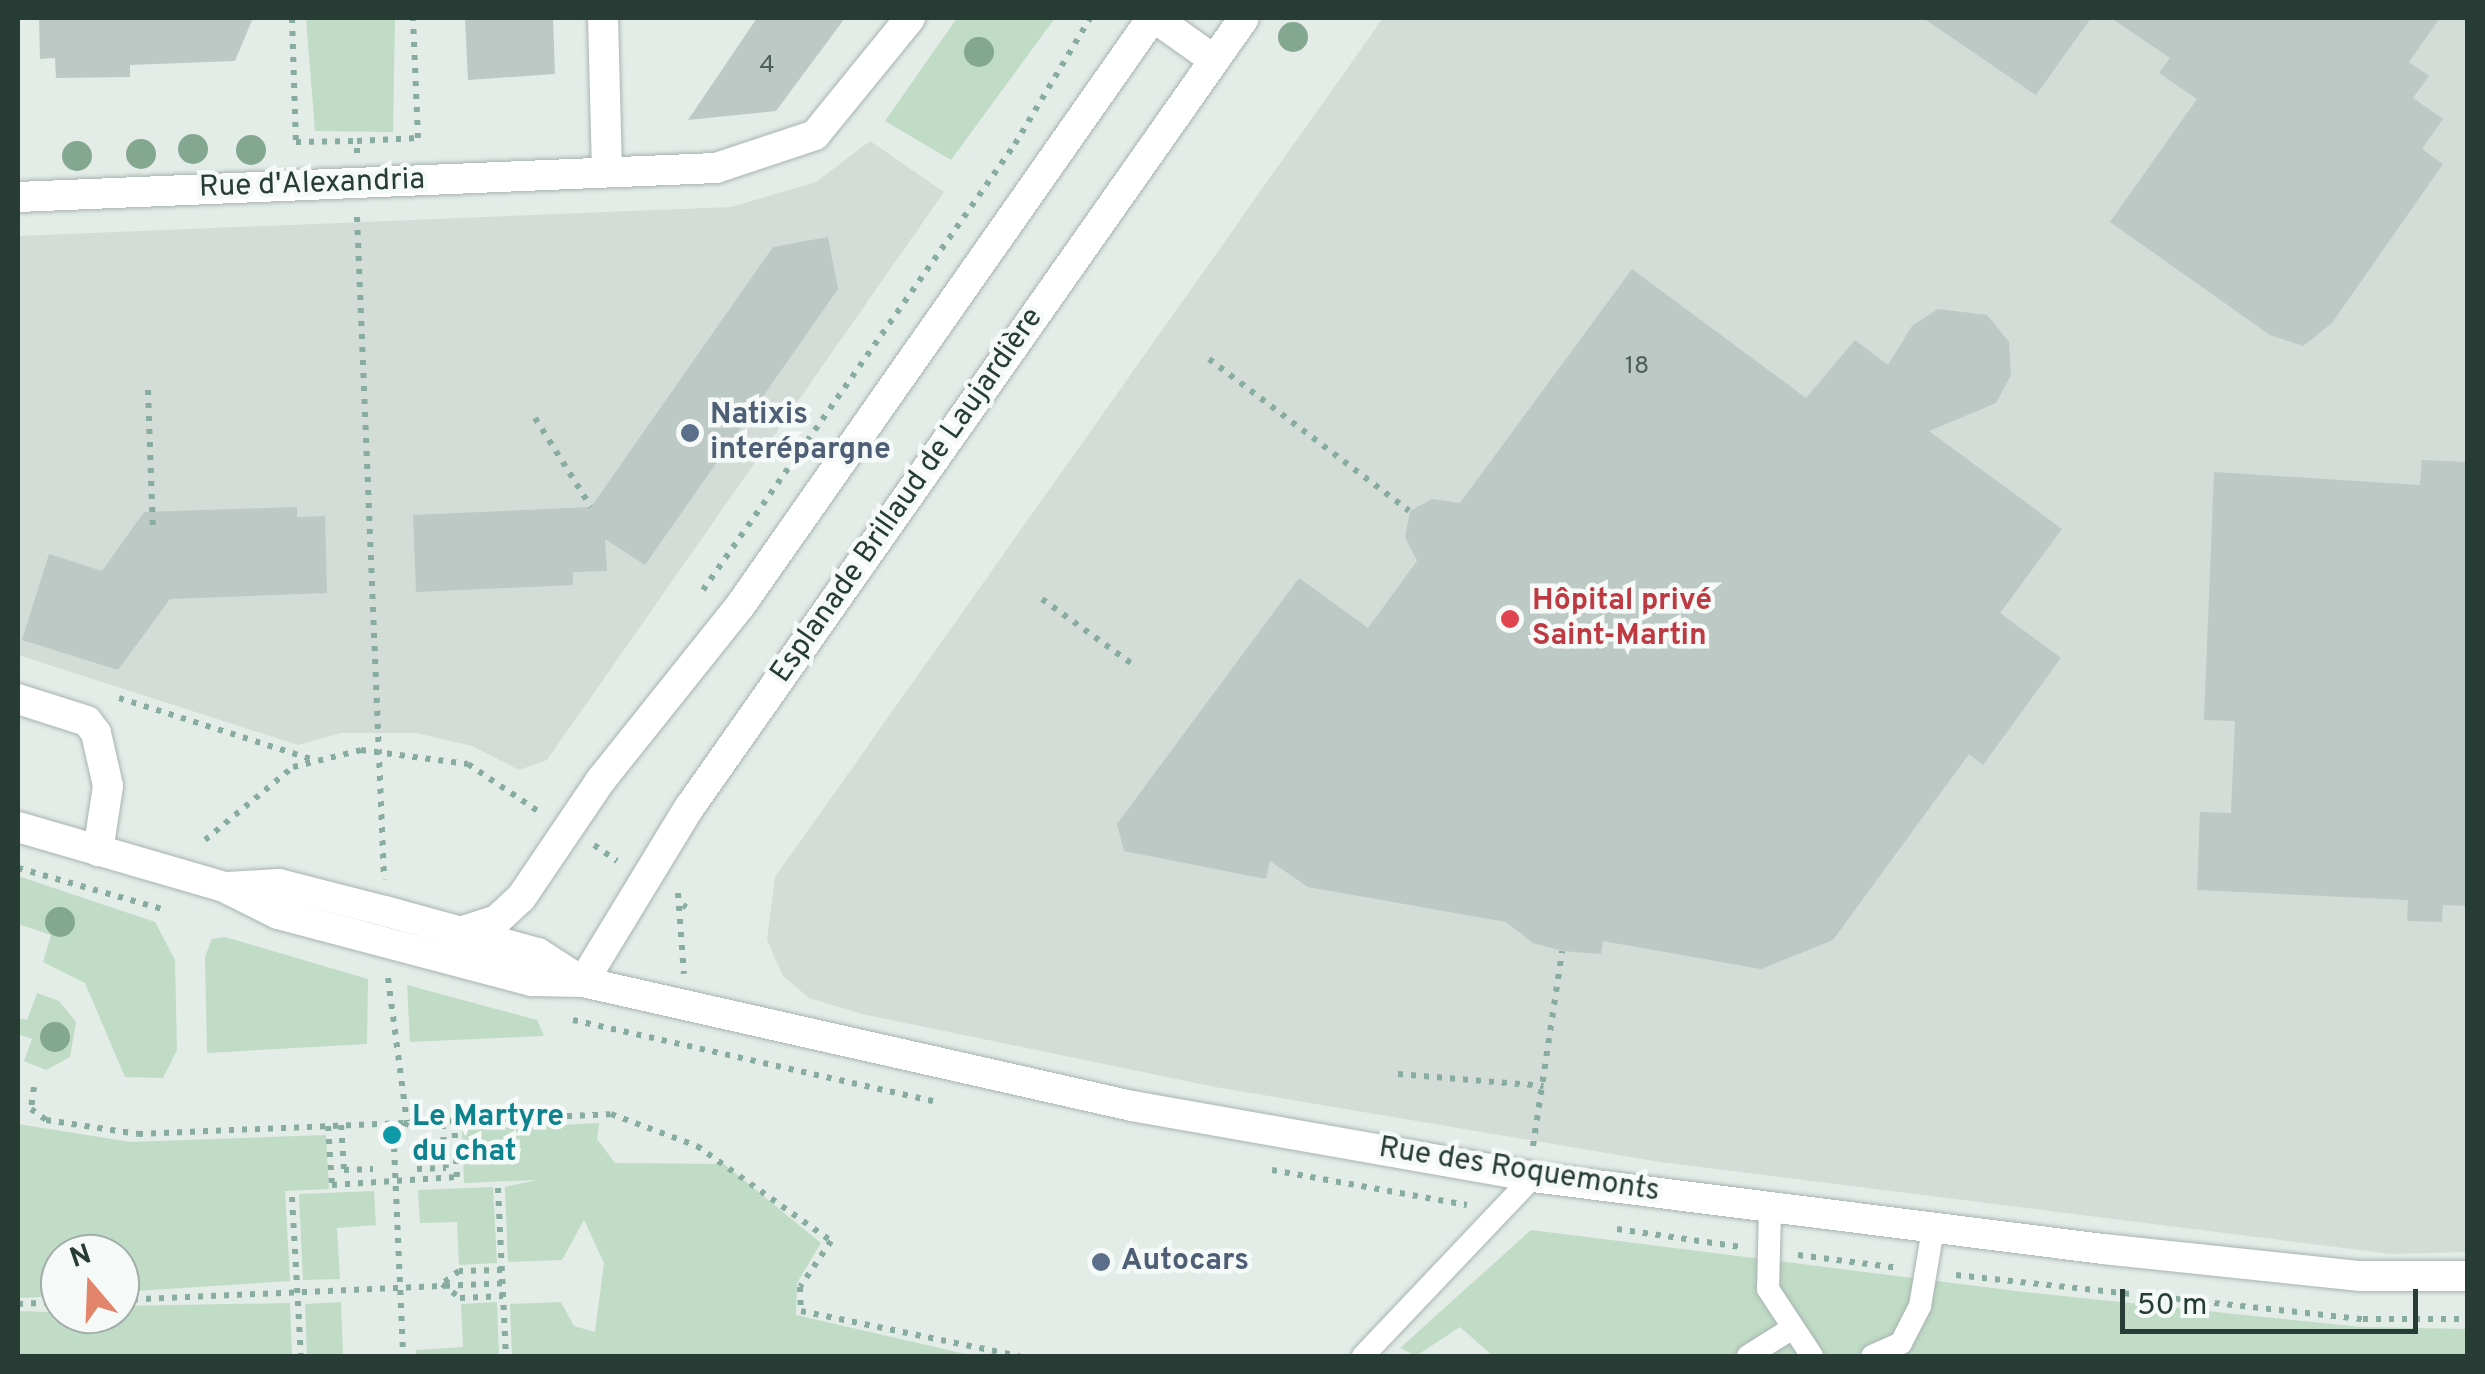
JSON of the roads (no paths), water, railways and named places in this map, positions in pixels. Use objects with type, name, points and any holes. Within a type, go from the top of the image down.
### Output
[{"type":"street","points":[[604,18],[607,172]]},
{"type":"street","name":"Rue d'Alexandria","points":[[18,197],[716,168],[787,150],[836,115],[910,18]]},
{"type":"street","points":[[460,932],[497,920],[521,898],[740,606],[1154,18],[1214,60]]},
{"type":"street","name":"Esplanade Brillaud de Laujardière","points":[[583,982],[689,808],[1244,18]]},
{"type":"street","points":[[18,699],[87,721],[96,734],[108,786],[98,850]]},
{"type":"street","points":[[18,827],[224,887],[278,914],[532,981],[583,982]]},
{"type":"street","points":[[224,887],[279,884],[538,953],[583,982]]},
{"type":"street","name":"Rue des Roquemonts","points":[[583,982],[1093,1098],[1533,1177],[1933,1229],[2361,1276],[2468,1276]]},
{"type":"lane","points":[[1363,1356],[1494,1209],[1533,1177]]},
{"type":"lane","points":[[1770,1209],[1763,1268],[1791,1329],[1812,1356]]},
{"type":"lane","points":[[1872,1356],[1900,1343],[1920,1306],[1933,1229]]},
{"type":"lane","points":[[1748,1356],[1791,1329]]},
{"type":"place","name":"Natixis interépargne","points":[[690,433]]},
{"type":"place","name":"Hôpital privé Saint-Martin","points":[[1510,619]]},
{"type":"place","name":"Le Martyre du chat","points":[[392,1135]]},
{"type":"place","name":"Autocars","points":[[1101,1262]]}]
